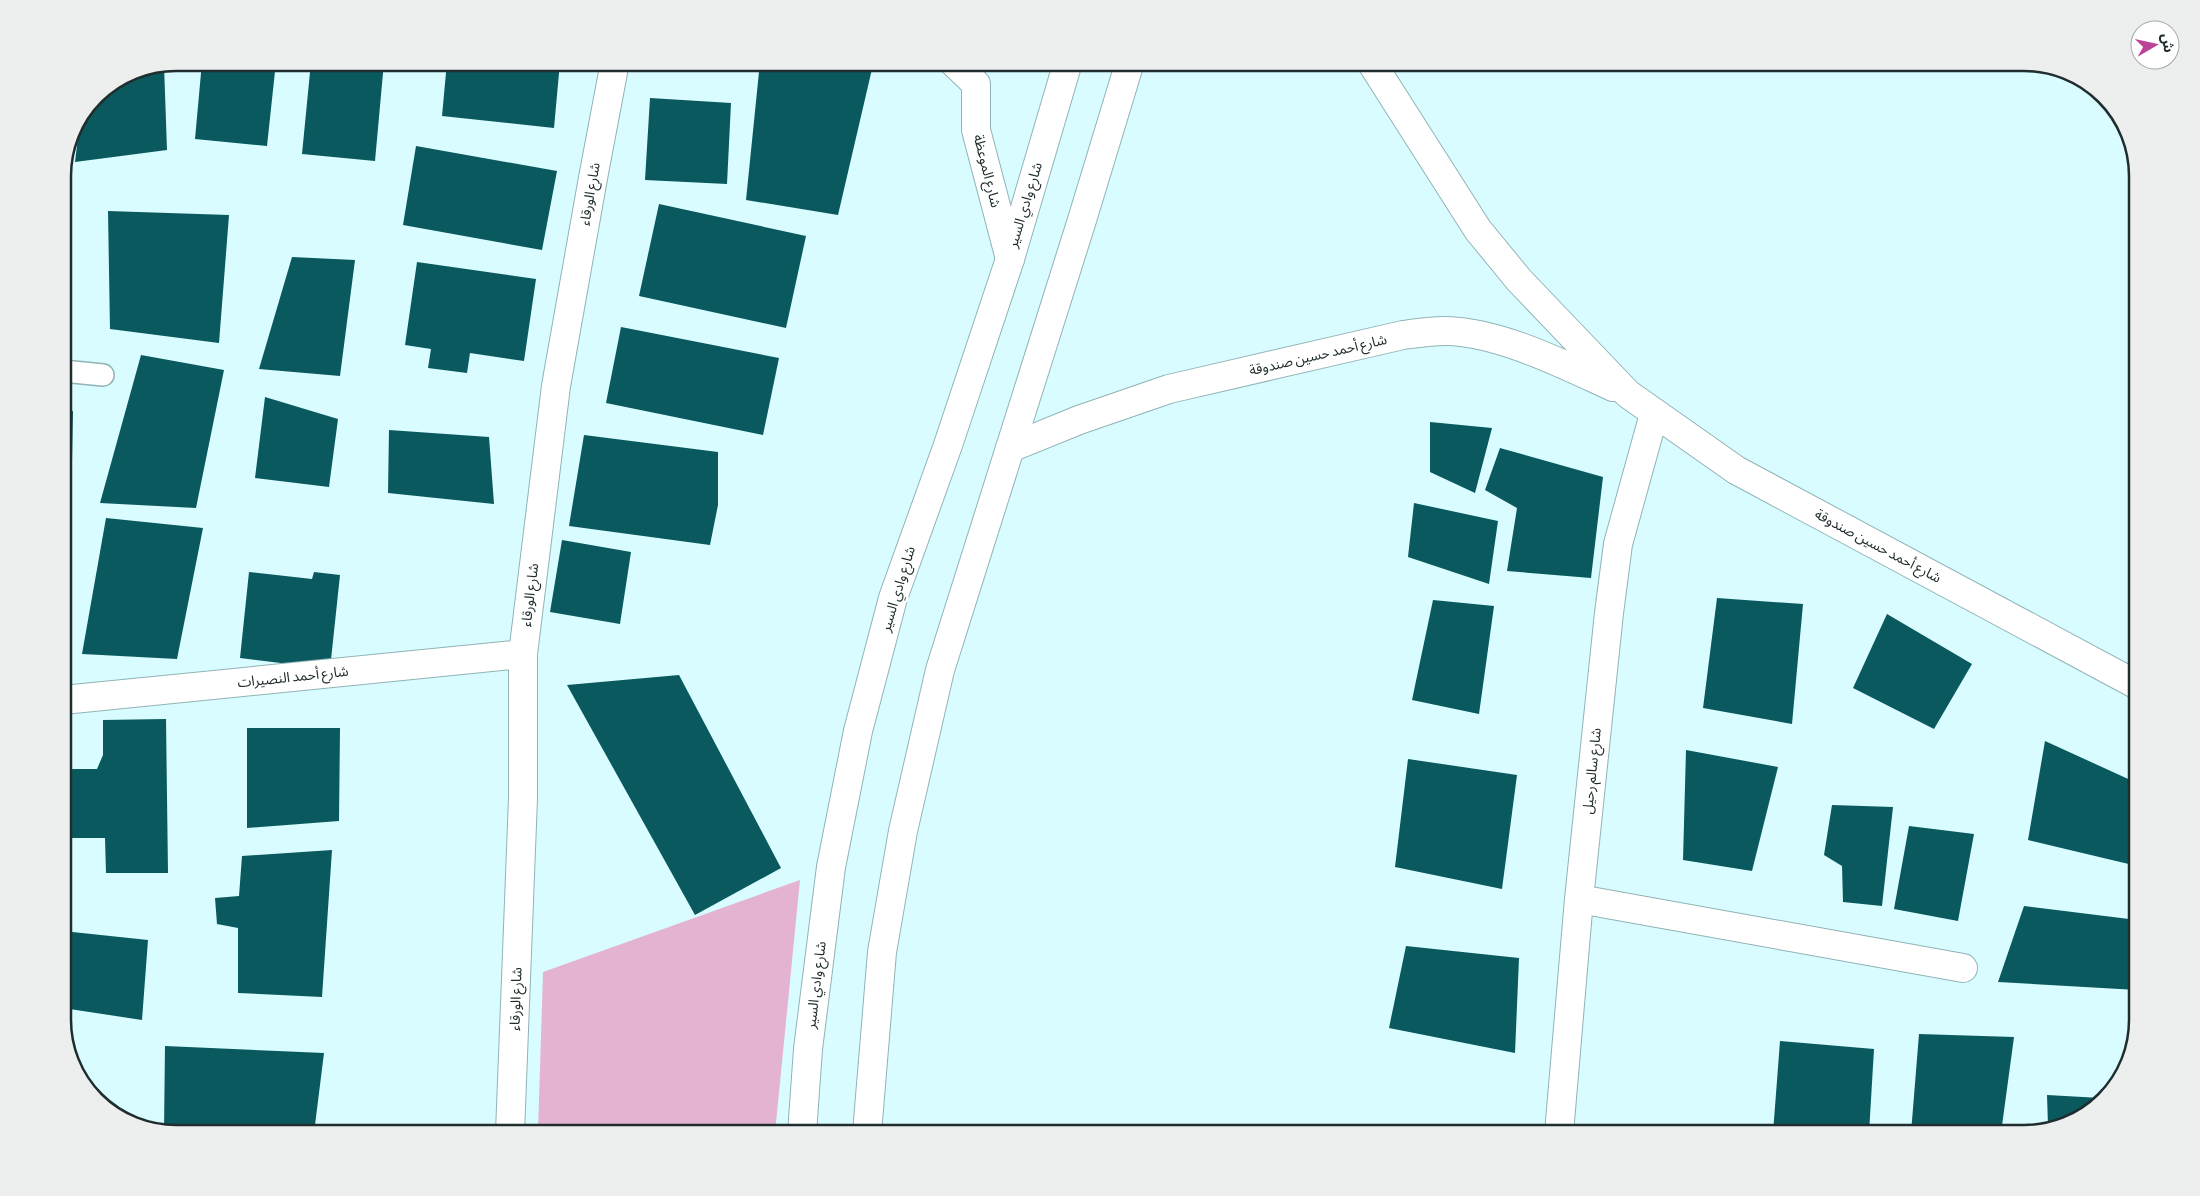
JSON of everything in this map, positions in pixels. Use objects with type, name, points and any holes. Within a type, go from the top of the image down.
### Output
[{"type":"street","name":"شارع الورقاء","points":[[510,1125],[523,798],[523,654],[556,386],[614,71]]},
{"type":"street","name":"شارع الموعظة","points":[[962,71],[976,84],[976,130],[1010,259]]},
{"type":"street","name":"شارع وادي السير","points":[[803,1125],[808,1049],[831,867],[858,731],[893,598],[948,445],[1010,259],[1065,71]]},
{"type":"street","points":[[868,1125],[882,952],[903,831],[940,670],[1127,71]]},
{"type":"street","name":"شارع أحمد حسين صندوقة","points":[[1377,71],[1478,230],[1519,280],[1628,394],[1736,470],[2129,681]]},
{"type":"street","name":"شارع أحمد حسين صندوقة","points":[[1010,448],[1079,420],[1169,389],[1403,335],[1420,333],[1446,331],[1483,336],[1558,362],[1628,394]]},
{"type":"street","name":"شارع سالم رحيل","points":[[1560,1125],[1599,697],[1618,544],[1654,414]]},
{"type":"street","name":"شارع أحمد النصيرات","points":[[71,699],[523,654]]},
{"type":"street","points":[[1579,899],[1963,968]]},
{"type":"lane","points":[[71,372],[102,375]]},
{"type":"shaded area","points":[[800,880],[776,1125],[538,1125],[543,972]]},
{"type":"building","points":[[201,71],[275,71],[267,146],[195,139]]},
{"type":"building","points":[[310,71],[383,71],[375,161],[302,154]]},
{"type":"building","points":[[446,71],[559,71],[554,128],[442,116]]},
{"type":"building","points":[[759,71],[872,71],[838,215],[746,200]]},
{"type":"building","points":[[164,72],[167,150],[75,162],[79,136],[93,112],[102,102],[112,93],[136,79]]},
{"type":"building","points":[[650,98],[731,103],[727,184],[645,180]]},
{"type":"building","points":[[416,146],[557,171],[542,250],[403,225]]},
{"type":"building","points":[[659,204],[806,236],[786,328],[639,296]]},
{"type":"building","points":[[108,211],[229,215],[219,343],[110,329]]},
{"type":"building","points":[[292,257],[355,260],[340,376],[259,369]]},
{"type":"building","points":[[417,262],[536,279],[524,361],[470,353],[467,373],[428,368],[431,349],[405,345]]},
{"type":"building","points":[[621,327],[779,358],[763,435],[606,403]]},
{"type":"building","points":[[141,355],[224,370],[196,508],[100,503]]},
{"type":"building","points":[[265,397],[338,419],[329,487],[255,478]]},
{"type":"building","points":[[71,411],[73,411],[71,512]]},
{"type":"building","points":[[1430,422],[1492,428],[1475,493],[1430,472]]},
{"type":"building","points":[[389,430],[489,437],[494,504],[388,493]]},
{"type":"building","points":[[584,435],[718,452],[718,505],[710,545],[569,526]]},
{"type":"building","points":[[1500,448],[1603,477],[1591,578],[1507,571],[1517,508],[1485,490]]},
{"type":"building","points":[[1414,503],[1498,521],[1489,584],[1408,557]]},
{"type":"building","points":[[106,518],[203,528],[177,659],[82,654]]},
{"type":"building","points":[[562,540],[631,552],[620,624],[550,612]]},
{"type":"building","points":[[249,572],[312,579],[314,572],[340,575],[330,669],[240,658]]},
{"type":"building","points":[[1717,598],[1803,604],[1792,724],[1703,708]]},
{"type":"building","points":[[1433,600],[1494,606],[1479,714],[1412,700]]},
{"type":"building","points":[[1887,614],[1972,664],[1934,729],[1853,688]]},
{"type":"building","points":[[679,675],[781,868],[695,915],[567,685]]},
{"type":"building","points":[[166,719],[168,873],[106,873],[105,838],[71,838],[71,769],[97,769],[103,755],[103,720]]},
{"type":"building","points":[[247,728],[340,728],[339,821],[247,828]]},
{"type":"building","points":[[2045,741],[2129,779],[2129,864],[2028,840]]},
{"type":"building","points":[[1686,750],[1778,767],[1752,871],[1683,860]]},
{"type":"building","points":[[1408,759],[1517,775],[1502,889],[1395,867]]},
{"type":"building","points":[[1832,805],[1893,807],[1882,906],[1843,902],[1842,866],[1824,855]]},
{"type":"building","points":[[1909,826],[1974,834],[1958,921],[1894,909]]},
{"type":"building","points":[[332,850],[322,997],[238,993],[238,928],[217,924],[215,898],[239,896],[242,856]]},
{"type":"building","points":[[2024,906],[2129,919],[2129,990],[1998,982]]},
{"type":"building","points":[[71,932],[148,940],[142,1020],[71,1009]]},
{"type":"building","points":[[1406,946],[1519,958],[1515,1053],[1389,1028]]},
{"type":"building","points":[[1919,1034],[2014,1037],[2002,1125],[1912,1125]]},
{"type":"building","points":[[1780,1041],[1874,1049],[1869,1125],[1774,1125]]},
{"type":"building","points":[[165,1046],[324,1053],[315,1125],[164,1124]]},
{"type":"building","points":[[2047,1095],[2094,1098],[2070,1114],[2048,1122]]}]
